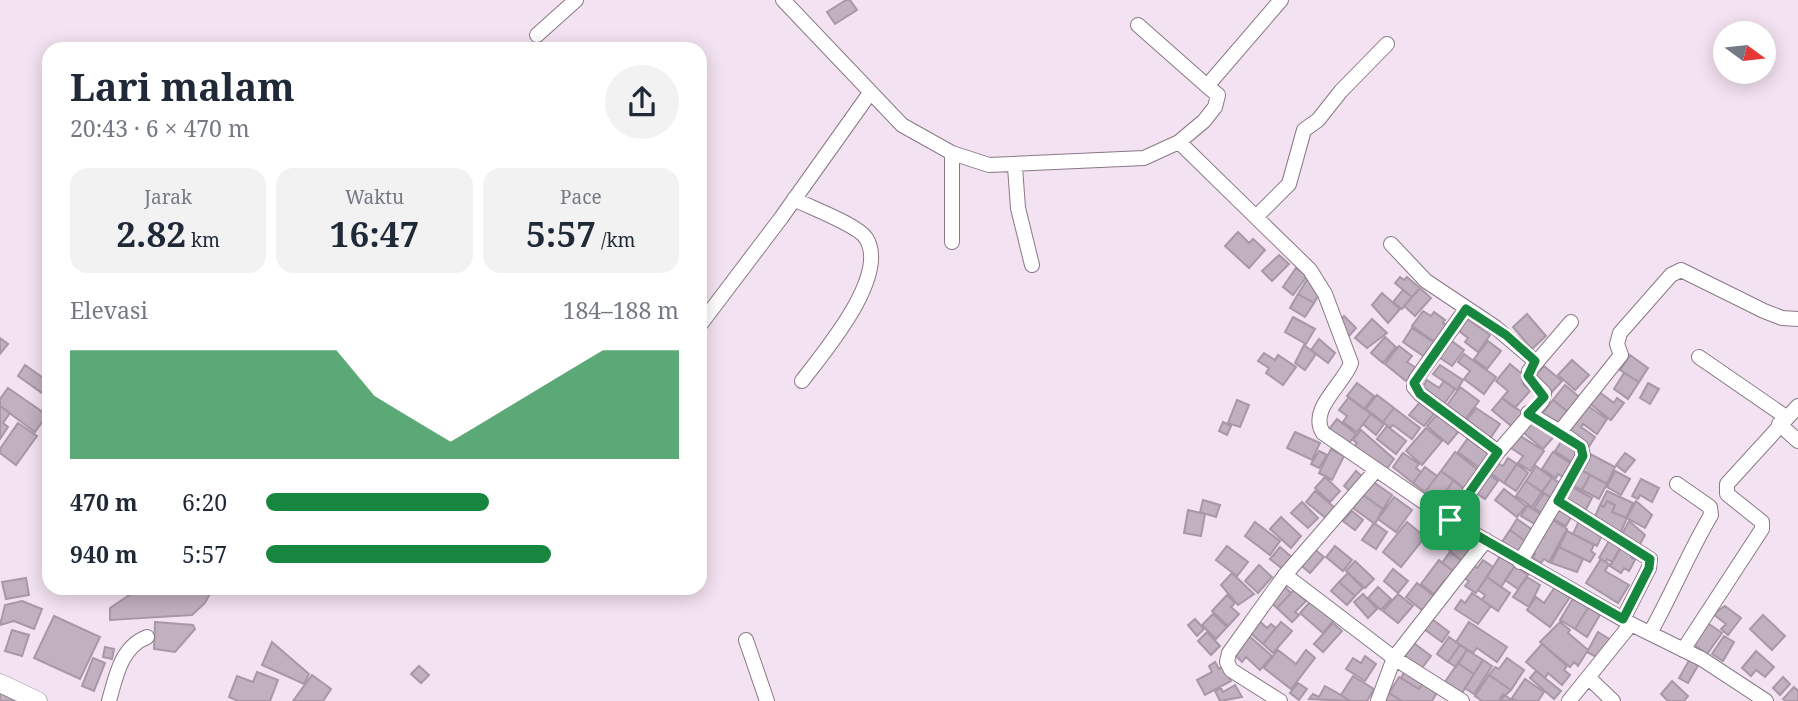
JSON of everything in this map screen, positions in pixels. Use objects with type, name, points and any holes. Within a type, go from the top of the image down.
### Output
[{"type":"main road","points":[[0,683],[38,701]]},
{"type":"street","points":[[537,35],[576,0]]},
{"type":"street","points":[[783,0],[902,125],[952,153],[989,165],[1015,167],[1144,158],[1179,142],[1215,107],[1218,95],[1138,25]]},
{"type":"street","points":[[1207,86],[1281,0]]},
{"type":"street","points":[[1256,217],[1289,184],[1304,130],[1318,120],[1341,91],[1387,44]]},
{"type":"street","points":[[707,315],[794,200],[870,93]]},
{"type":"street","points":[[1179,142],[1319,282],[1351,358],[1349,370],[1322,410],[1320,428],[1450,520],[1627,622],[1683,650],[1766,701]]},
{"type":"street","points":[[952,153],[952,242]]},
{"type":"street","points":[[1015,167],[1018,208],[1032,265]]},
{"type":"street","points":[[794,200],[861,233],[868,243],[869,257],[866,280],[850,313],[802,381]]},
{"type":"street","points":[[1391,244],[1426,281],[1506,335],[1535,361]]},
{"type":"street","points":[[1562,433],[1564,425],[1621,355],[1617,344],[1619,333],[1675,272],[1681,270],[1700,278],[1782,318],[1798,319]]},
{"type":"street","points":[[1466,309],[1416,379],[1414,387],[1498,452]]},
{"type":"street","points":[[1450,520],[1498,452],[1544,397],[1528,376],[1535,361],[1571,322]]},
{"type":"street","points":[[1699,356],[1783,420],[1798,441]]},
{"type":"street","points":[[1683,650],[1762,529],[1762,522],[1729,496],[1726,488],[1798,406]]},
{"type":"street","points":[[1520,562],[1558,501],[1583,451],[1562,433],[1528,414]]},
{"type":"street","points":[[1280,701],[1231,670],[1227,659],[1245,627],[1285,575],[1376,470]]},
{"type":"street","points":[[1650,633],[1679,583],[1684,561],[1711,516],[1710,507],[1677,484]]},
{"type":"street","points":[[1558,501],[1650,559],[1649,568],[1627,622],[1590,679],[1569,701]]},
{"type":"street","points":[[1378,701],[1394,658],[1486,540]]},
{"type":"street","points":[[1285,575],[1394,658],[1462,701]]},
{"type":"street","points":[[109,701],[125,655],[138,640],[147,637]]},
{"type":"street","points":[[746,640],[767,701]]},
{"type":"street","points":[[1590,679],[1613,701]]},
{"type":"building","points":[[850,0],[857,10],[835,24],[827,12]]},
{"type":"building","points":[[1238,232],[1249,243],[1253,239],[1265,250],[1249,268],[1225,246]]},
{"type":"building","points":[[1279,255],[1289,264],[1272,281],[1262,271]]},
{"type":"building","points":[[1296,268],[1307,276],[1293,295],[1283,287]]},
{"type":"building","points":[[1309,277],[1321,291],[1314,303],[1298,294]]},
{"type":"building","points":[[1400,277],[1404,280],[1407,277],[1420,288],[1412,297],[1395,283]]},
{"type":"building","points":[[1420,288],[1431,298],[1415,316],[1404,306]]},
{"type":"building","points":[[1403,290],[1412,297],[1402,309],[1393,302]]},
{"type":"building","points":[[1382,293],[1400,309],[1388,323],[1372,305]]},
{"type":"building","points":[[1298,294],[1314,303],[1305,317],[1290,308]]},
{"type":"building","points":[[1423,311],[1431,316],[1434,312],[1445,320],[1443,323],[1448,326],[1439,345],[1412,326]]},
{"type":"building","points":[[1527,314],[1546,336],[1532,349],[1513,327]]},
{"type":"building","points":[[1344,316],[1356,328],[1348,337],[1336,326]]},
{"type":"building","points":[[1293,317],[1315,329],[1306,344],[1285,332]]},
{"type":"building","points":[[1466,318],[1490,335],[1478,352],[1465,342],[1468,338],[1455,328]]},
{"type":"building","points":[[1372,319],[1387,333],[1367,348],[1355,338]]},
{"type":"building","points":[[1412,328],[1436,344],[1429,360],[1403,342]]},
{"type":"building","points":[[1385,337],[1396,347],[1383,363],[1371,353]]},
{"type":"building","points":[[0,338],[8,344],[0,354]]},
{"type":"building","points":[[1319,339],[1335,353],[1328,363],[1311,350]]},
{"type":"building","points":[[1449,339],[1464,350],[1452,366],[1440,358]]},
{"type":"building","points":[[1488,341],[1501,351],[1487,369],[1474,359]]},
{"type":"building","points":[[1304,345],[1316,354],[1305,370],[1295,363]]},
{"type":"building","points":[[1399,346],[1412,356],[1407,362],[1416,368],[1406,381],[1385,364]]},
{"type":"building","points":[[1264,353],[1275,360],[1278,355],[1296,367],[1283,385],[1266,373],[1269,368],[1258,361]]},
{"type":"building","points":[[1464,354],[1496,377],[1484,394],[1464,379],[1470,371],[1458,362]]},
{"type":"building","points":[[1630,355],[1648,368],[1639,382],[1620,370]]},
{"type":"building","points":[[1572,360],[1589,375],[1575,390],[1558,375]]},
{"type":"building","points":[[1510,364],[1527,378],[1523,384],[1530,391],[1515,408],[1502,398],[1508,391],[1496,381]]},
{"type":"building","points":[[25,365],[42,377],[42,393],[18,376]]},
{"type":"building","points":[[1440,365],[1463,380],[1457,390],[1433,374]]},
{"type":"building","points":[[1544,366],[1562,381],[1551,393],[1531,380]]},
{"type":"building","points":[[1624,373],[1639,382],[1628,399],[1614,389]]},
{"type":"building","points":[[1427,380],[1439,388],[1444,381],[1455,389],[1442,407],[1420,392]]},
{"type":"building","points":[[1357,383],[1374,396],[1364,409],[1347,396]]},
{"type":"building","points":[[1648,383],[1659,389],[1650,404],[1640,398]]},
{"type":"building","points":[[1565,385],[1584,401],[1572,415],[1553,400]]},
{"type":"building","points":[[1460,387],[1479,401],[1463,422],[1445,408]]},
{"type":"building","points":[[8,388],[42,412],[42,422],[35,432],[0,406],[0,399]]},
{"type":"building","points":[[1598,391],[1614,403],[1617,398],[1624,403],[1611,420],[1589,403]]},
{"type":"building","points":[[1377,395],[1394,408],[1383,422],[1366,409]]},
{"type":"building","points":[[1349,397],[1371,414],[1357,432],[1343,422],[1347,416],[1339,410]]},
{"type":"building","points":[[1502,398],[1526,415],[1515,429],[1492,410]]},
{"type":"building","points":[[1237,400],[1249,405],[1240,427],[1228,423]]},
{"type":"building","points":[[1553,400],[1572,415],[1561,429],[1542,414]]},
{"type":"building","points":[[1420,402],[1435,413],[1424,426],[1409,415]]},
{"type":"building","points":[[1585,404],[1607,419],[1597,434],[1583,424],[1581,427],[1595,437],[1588,448],[1565,433]]},
{"type":"building","points":[[0,406],[10,413],[3,423],[8,427],[0,439]]},
{"type":"building","points":[[1394,408],[1420,428],[1412,439],[1393,425],[1390,428],[1383,422]]},
{"type":"building","points":[[1476,408],[1500,424],[1489,440],[1465,423]]},
{"type":"building","points":[[1441,410],[1459,431],[1448,444],[1427,426]]},
{"type":"building","points":[[1371,414],[1384,424],[1376,435],[1363,424]]},
{"type":"building","points":[[1530,418],[1557,433],[1543,449],[1524,433]]},
{"type":"building","points":[[1337,419],[1356,434],[1345,448],[1326,433]]},
{"type":"building","points":[[1223,422],[1231,426],[1227,435],[1219,431]]},
{"type":"building","points":[[18,423],[37,436],[16,465],[0,453],[0,449]]},
{"type":"building","points":[[1387,426],[1406,441],[1396,454],[1377,439]]},
{"type":"building","points":[[1426,428],[1442,441],[1422,465],[1406,451]]},
{"type":"building","points":[[1361,430],[1394,459],[1385,471],[1352,449],[1357,443],[1353,440]]},
{"type":"building","points":[[1295,432],[1320,443],[1312,460],[1287,448]]},
{"type":"building","points":[[1471,434],[1494,451],[1481,469],[1458,452]]},
{"type":"building","points":[[1519,435],[1544,451],[1530,471],[1518,463],[1523,456],[1511,448]]},
{"type":"building","points":[[1563,439],[1582,452],[1575,464],[1555,451]]},
{"type":"building","points":[[1331,449],[1344,456],[1332,480],[1319,473]]},
{"type":"building","points":[[1319,451],[1327,455],[1319,468],[1311,464]]},
{"type":"building","points":[[1455,452],[1481,472],[1467,491],[1441,471]]},
{"type":"building","points":[[1553,452],[1576,467],[1567,480],[1558,474],[1556,478],[1542,469]]},
{"type":"building","points":[[1403,453],[1419,464],[1416,468],[1421,472],[1413,483],[1393,467]]},
{"type":"building","points":[[1625,453],[1635,460],[1625,472],[1616,465]]},
{"type":"building","points":[[1590,454],[1615,467],[1607,484],[1581,470]]},
{"type":"building","points":[[1508,458],[1517,464],[1504,483],[1489,472],[1496,462],[1503,466]]},
{"type":"building","points":[[1517,464],[1528,473],[1516,491],[1504,483]]},
{"type":"building","points":[[1536,466],[1552,478],[1542,492],[1526,481]]},
{"type":"building","points":[[1425,467],[1437,476],[1425,492],[1413,483]]},
{"type":"building","points":[[1581,470],[1590,475],[1582,490],[1574,486]]},
{"type":"building","points":[[1356,471],[1365,479],[1353,494],[1344,486]]},
{"type":"building","points":[[1441,471],[1454,480],[1435,506],[1422,496]]},
{"type":"building","points":[[1615,471],[1630,479],[1621,495],[1607,487]]},
{"type":"building","points":[[1485,472],[1498,481],[1485,499],[1472,490]]},
{"type":"building","points":[[1590,475],[1607,484],[1599,499],[1582,490]]},
{"type":"building","points":[[1325,477],[1340,491],[1330,502],[1315,488]]},
{"type":"building","points":[[1552,478],[1566,487],[1556,501],[1542,492]]},
{"type":"building","points":[[1641,479],[1659,488],[1652,502],[1640,495],[1638,499],[1632,496]]},
{"type":"building","points":[[1454,480],[1467,491],[1448,516],[1435,506]]},
{"type":"building","points":[[1372,481],[1392,495],[1383,509],[1363,495]]},
{"type":"building","points":[[1526,481],[1542,492],[1532,507],[1516,496]]},
{"type":"building","points":[[1570,486],[1592,498],[1583,515],[1561,502]]},
{"type":"building","points":[[1504,489],[1526,506],[1517,517],[1495,500]]},
{"type":"building","points":[[1315,491],[1335,508],[1327,519],[1306,502]]},
{"type":"building","points":[[1607,491],[1633,503],[1626,518],[1612,512],[1615,505],[1607,501],[1604,507],[1600,505]]},
{"type":"building","points":[[1544,493],[1556,501],[1546,516],[1534,508]]},
{"type":"building","points":[[1363,495],[1383,509],[1375,524],[1353,508]]},
{"type":"building","points":[[1394,497],[1412,510],[1396,532],[1378,519]]},
{"type":"building","points":[[1203,500],[1220,505],[1216,517],[1200,512]]},
{"type":"building","points":[[1607,501],[1615,505],[1612,512],[1627,518],[1619,536],[1593,521],[1600,505],[1604,507]]},
{"type":"building","points":[[1636,501],[1652,515],[1645,528],[1627,518]]},
{"type":"building","points":[[1302,502],[1318,518],[1308,528],[1291,513]]},
{"type":"building","points":[[1559,504],[1574,512],[1566,526],[1551,518]]},
{"type":"building","points":[[1527,506],[1546,517],[1540,527],[1521,516]]},
{"type":"building","points":[[1188,510],[1205,514],[1201,536],[1184,533]]},
{"type":"building","points":[[1352,511],[1363,520],[1355,530],[1343,521]]},
{"type":"building","points":[[1281,517],[1301,536],[1291,548],[1270,529]]},
{"type":"building","points":[[1549,518],[1567,529],[1549,562],[1544,559],[1541,563],[1533,558],[1535,554],[1530,552]]},
{"type":"building","points":[[1517,519],[1537,533],[1529,544],[1510,530]]},
{"type":"building","points":[[1443,521],[1455,530],[1444,545],[1432,536]]},
{"type":"building","points":[[1579,521],[1604,531],[1597,546],[1573,534]]},
{"type":"building","points":[[1629,521],[1645,535],[1638,548],[1620,538]]},
{"type":"building","points":[[1255,522],[1280,541],[1270,555],[1245,536]]},
{"type":"building","points":[[1407,522],[1425,537],[1401,567],[1383,552]]},
{"type":"building","points":[[1374,523],[1387,532],[1376,549],[1362,540]]},
{"type":"building","points":[[1510,530],[1529,544],[1521,555],[1502,542]]},
{"type":"building","points":[[1457,531],[1478,547],[1465,563],[1445,547]]},
{"type":"building","points":[[1567,531],[1594,545],[1591,551],[1595,554],[1590,562],[1559,547]]},
{"type":"building","points":[[1612,536],[1623,543],[1612,562],[1607,559],[1606,562],[1599,558]]},
{"type":"building","points":[[1227,546],[1248,562],[1237,576],[1216,560]]},
{"type":"building","points":[[1335,546],[1352,560],[1343,571],[1326,557]]},
{"type":"building","points":[[1622,546],[1633,553],[1631,557],[1635,560],[1629,571],[1624,568],[1621,573],[1610,566]]},
{"type":"building","points":[[1280,547],[1295,560],[1285,571],[1270,559]]},
{"type":"building","points":[[1312,547],[1324,557],[1310,573],[1298,563]]},
{"type":"building","points":[[1559,547],[1583,559],[1577,572],[1551,563]]},
{"type":"building","points":[[1450,552],[1463,562],[1455,572],[1442,563]]},
{"type":"building","points":[[1500,556],[1515,566],[1501,587],[1487,577]]},
{"type":"building","points":[[1601,559],[1609,564],[1605,571],[1629,585],[1618,603],[1586,583]]},
{"type":"building","points":[[1439,560],[1457,574],[1449,585],[1444,581],[1434,594],[1421,584]]},
{"type":"building","points":[[1483,560],[1493,567],[1476,593],[1465,586],[1469,581],[1464,578],[1473,565],[1477,568]]},
{"type":"building","points":[[1355,561],[1374,579],[1365,588],[1346,571]]},
{"type":"building","points":[[1259,565],[1272,577],[1258,593],[1245,581]]},
{"type":"building","points":[[1515,566],[1528,575],[1518,589],[1505,580]]},
{"type":"building","points":[[1393,569],[1408,581],[1398,593],[1384,581]]},
{"type":"building","points":[[1232,573],[1254,594],[1238,605],[1221,585]]},
{"type":"building","points":[[1348,573],[1363,588],[1355,596],[1339,582]]},
{"type":"building","points":[[1487,577],[1510,593],[1498,611],[1482,600],[1485,595],[1478,590]]},
{"type":"building","points":[[1527,577],[1540,585],[1529,607],[1513,597]]},
{"type":"building","points":[[26,578],[29,595],[6,599],[2,582]]},
{"type":"building","points":[[1339,582],[1355,596],[1347,605],[1331,591]]},
{"type":"building","points":[[1417,583],[1435,597],[1423,611],[1406,597]]},
{"type":"building","points":[[1282,584],[1291,593],[1277,608],[1267,599]]},
{"type":"building","points":[[1378,587],[1391,599],[1381,610],[1368,598]]},
{"type":"building","points":[[1555,587],[1570,597],[1550,627],[1527,610],[1536,597],[1544,603]]},
{"type":"building","points":[[1294,590],[1306,601],[1295,612],[1299,615],[1292,622],[1277,608]]},
{"type":"building","points":[[1472,593],[1491,606],[1478,624],[1455,609],[1461,600],[1465,603]]},
{"type":"building","points":[[1363,594],[1377,609],[1368,618],[1354,602]]},
{"type":"building","points":[[1398,594],[1413,606],[1398,623],[1383,611]]},
{"type":"building","points":[[130,595],[209,595],[192,615],[110,620],[110,608]]},
{"type":"building","points":[[1227,595],[1235,603],[1231,607],[1239,614],[1228,626],[1212,611]]},
{"type":"building","points":[[1574,597],[1589,606],[1575,629],[1560,620]]},
{"type":"building","points":[[1312,600],[1334,620],[1323,633],[1300,613]]},
{"type":"building","points":[[22,601],[42,609],[34,629],[14,621],[0,625],[5,605]]},
{"type":"building","points":[[1589,606],[1601,613],[1587,637],[1575,629]]},
{"type":"building","points":[[1725,606],[1741,618],[1728,635],[1721,629],[1726,624],[1713,614]]},
{"type":"building","points":[[1213,614],[1227,627],[1216,639],[1202,625]]},
{"type":"building","points":[[1763,615],[1785,636],[1772,650],[1750,629]]},
{"type":"building","points":[[54,616],[100,637],[80,679],[34,658]]},
{"type":"building","points":[[1195,619],[1204,629],[1197,636],[1188,625]]},
{"type":"building","points":[[1257,619],[1267,628],[1271,624],[1276,628],[1263,644],[1247,630]]},
{"type":"building","points":[[1432,619],[1449,632],[1442,642],[1424,629]]},
{"type":"building","points":[[155,622],[193,625],[195,629],[175,652],[154,649]]},
{"type":"building","points":[[1281,622],[1292,631],[1273,653],[1263,644]]},
{"type":"building","points":[[1469,622],[1507,647],[1497,662],[1477,648],[1473,653],[1456,642]]},
{"type":"building","points":[[1560,622],[1570,630],[1568,633],[1588,650],[1578,666],[1574,662],[1570,667],[1540,642]]},
{"type":"building","points":[[1706,622],[1722,633],[1707,654],[1692,643]]},
{"type":"building","points":[[1333,623],[1342,631],[1323,652],[1314,644]]},
{"type":"building","points":[[12,630],[29,635],[22,656],[5,651]]},
{"type":"building","points":[[1207,632],[1220,646],[1211,655],[1198,641]]},
{"type":"building","points":[[1598,632],[1611,640],[1600,659],[1587,652]]},
{"type":"building","points":[[1249,636],[1272,656],[1260,670],[1246,657],[1242,662],[1234,654]]},
{"type":"building","points":[[1724,636],[1734,642],[1723,661],[1712,654]]},
{"type":"building","points":[[1449,637],[1460,645],[1448,662],[1437,654]]},
{"type":"building","points":[[1411,641],[1431,656],[1422,668],[1402,654]]},
{"type":"building","points":[[272,642],[309,674],[304,684],[262,665]]},
{"type":"building","points":[[1542,644],[1567,666],[1564,670],[1570,675],[1562,685],[1548,673],[1545,678],[1526,662]]},
{"type":"building","points":[[1460,645],[1467,650],[1456,667],[1448,662]]},
{"type":"building","points":[[105,647],[114,649],[112,659],[103,657]]},
{"type":"building","points":[[1278,650],[1296,664],[1306,650],[1315,658],[1291,689],[1264,668]]},
{"type":"building","points":[[1467,650],[1483,660],[1474,674],[1458,663]]},
{"type":"building","points":[[1756,651],[1774,667],[1765,677],[1756,670],[1751,676],[1742,668]]},
{"type":"building","points":[[1365,656],[1376,664],[1365,681],[1346,669],[1353,658],[1361,663]]},
{"type":"building","points":[[1691,657],[1700,662],[1688,683],[1679,678]]},
{"type":"building","points":[[93,658],[105,663],[94,691],[82,686]]},
{"type":"building","points":[[1507,658],[1524,670],[1511,690],[1489,675],[1495,667],[1499,669]]},
{"type":"building","points":[[1483,660],[1492,666],[1474,694],[1465,688]]},
{"type":"building","points":[[1215,662],[1219,669],[1223,666],[1231,681],[1205,695],[1197,680],[1212,672],[1209,666]]},
{"type":"building","points":[[1458,663],[1474,674],[1462,693],[1445,682]]},
{"type":"building","points":[[419,666],[429,675],[421,683],[411,674]]},
{"type":"building","points":[[1406,669],[1425,680],[1419,689],[1401,678]]},
{"type":"building","points":[[1536,671],[1561,691],[1554,699],[1530,678]]},
{"type":"building","points":[[257,672],[278,680],[270,701],[238,701],[229,697],[237,676],[253,682]]},
{"type":"building","points":[[312,675],[331,689],[323,701],[293,701]]},
{"type":"building","points":[[1489,675],[1511,690],[1499,701],[1482,701],[1475,696]]},
{"type":"building","points":[[1353,676],[1374,689],[1367,701],[1350,701],[1341,695]]},
{"type":"building","points":[[1399,677],[1419,689],[1425,680],[1439,689],[1432,701],[1402,701],[1389,693]]},
{"type":"building","points":[[1783,677],[1790,684],[1780,695],[1773,688]]},
{"type":"building","points":[[1525,679],[1544,692],[1538,701],[1517,701],[1512,698]]},
{"type":"building","points":[[1672,681],[1688,696],[1684,701],[1668,701],[1661,694]]},
{"type":"building","points":[[1298,683],[1307,689],[1299,700],[1290,693]]},
{"type":"building","points":[[1235,685],[1242,697],[1220,701],[1215,691],[1221,688],[1223,692]]},
{"type":"building","points":[[1325,686],[1350,701],[1309,699],[1313,694],[1319,697]]},
{"type":"building","points":[[1794,687],[1798,691],[1798,701],[1783,699]]},
{"type":"building","points":[[0,693],[15,701],[0,701]]},
{"type":"building","points":[[1389,693],[1402,701],[1384,701]]},
{"type":"building","points":[[1503,694],[1506,696],[1513,701],[1499,701]]},
{"type":"route","points":[[1466,309],[1506,335],[1535,361],[1528,376],[1544,393],[1544,397],[1528,414],[1562,433],[1583,451],[1583,456],[1558,501],[1648,556],[1650,564],[1623,619],[1450,520],[1498,452],[1420,394],[1414,383],[1466,309]]}]
